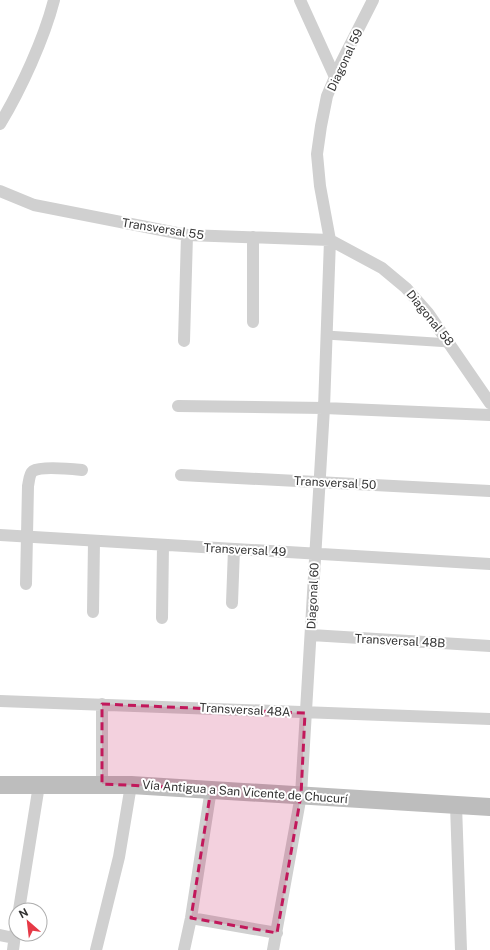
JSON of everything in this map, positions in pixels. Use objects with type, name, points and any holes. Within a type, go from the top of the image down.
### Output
[{"type":"main road","name":"Vía Antigua a San Vicente de Chucurí","points":[[0,785],[131,785],[490,807]]},
{"type":"street","points":[[0,124],[30,64],[54,0]]},
{"type":"street","points":[[300,0],[335,77]]},
{"type":"street","name":"Diagonal 59","points":[[330,240],[320,186],[317,154],[320,126],[335,77],[373,0]]},
{"type":"street","name":"Transversal 55","points":[[0,191],[34,206],[187,235],[330,240]]},
{"type":"street","points":[[184,341],[187,235]]},
{"type":"street","points":[[253,238],[253,322]]},
{"type":"street","name":"Diagonal 60","points":[[273,950],[301,795],[324,408],[330,240]]},
{"type":"street","name":"Diagonal 58","points":[[330,240],[382,268],[406,288],[428,312],[490,403]]},
{"type":"street","points":[[326,335],[450,343]]},
{"type":"street","points":[[178,406],[324,408],[490,415]]},
{"type":"street","points":[[26,584],[28,486],[31,474],[34,471],[42,469],[82,470]]},
{"type":"street","name":"Transversal 50","points":[[181,475],[490,491]]},
{"type":"street","name":"Transversal 49","points":[[0,535],[490,564]]},
{"type":"street","points":[[93,612],[94,541]]},
{"type":"street","points":[[162,618],[163,545]]},
{"type":"street","points":[[232,603],[234,550]]},
{"type":"street","name":"Transversal 48B","points":[[311,635],[490,646]]},
{"type":"street","name":"Transversal 48A","points":[[0,701],[490,719]]},
{"type":"street","points":[[102,704],[102,784]]},
{"type":"street","points":[[20,902],[39,785]]},
{"type":"street","points":[[96,950],[119,857],[131,785]]},
{"type":"street","points":[[184,950],[191,918],[211,789]]},
{"type":"street","points":[[456,805],[461,950]]},
{"type":"street","points":[[191,918],[276,933]]},
{"type":"highlighted area","points":[[102,704],[305,713],[301,795],[277,933],[191,918],[211,789],[102,784]]}]
